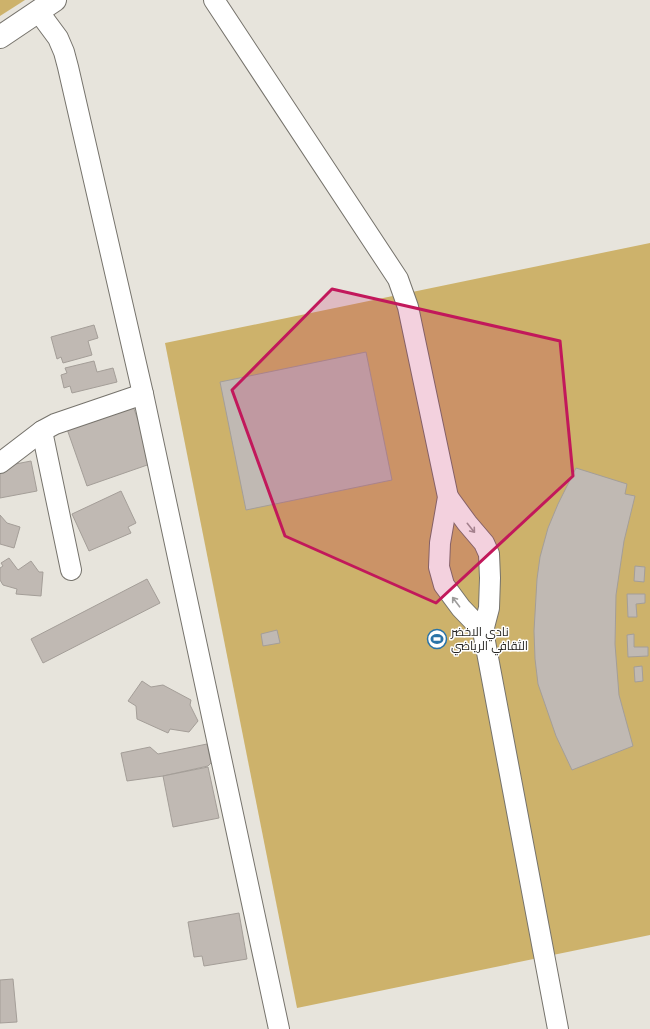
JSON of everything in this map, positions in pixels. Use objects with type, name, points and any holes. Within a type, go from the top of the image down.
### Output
[{"type":"street","points":[[214,0],[398,279],[408,307],[448,497],[440,543],[438,567],[444,585],[461,608],[483,630]]},
{"type":"street","points":[[0,37],[46,6],[64,52],[144,394],[279,1029]]},
{"type":"street","points":[[0,462],[42,431],[55,424],[144,394]]},
{"type":"street","points":[[42,431],[71,570]]},
{"type":"street","points":[[448,497],[484,543],[489,554],[489,608],[483,630],[558,1029]]},
{"type":"highlighted area","points":[[332,289],[560,341],[573,476],[436,603],[285,536],[232,390]]},
{"type":"shaded area","points":[[0,0],[25,0],[0,16]]},
{"type":"shaded area","name":"نادي الاخضر الثقافي الرياضي","points":[[650,243],[650,935],[297,1008],[165,343]]},
{"type":"building","points":[[94,325],[98,338],[88,341],[92,355],[63,363],[61,357],[57,359],[51,337]]},
{"type":"building","points":[[366,352],[392,480],[246,510],[220,382]]},
{"type":"building","points":[[94,361],[97,372],[113,368],[117,382],[72,393],[70,386],[64,388],[61,375],[67,373],[65,368]]},
{"type":"building","points":[[133,406],[153,463],[87,486],[67,429]]},
{"type":"building","points":[[31,461],[37,491],[0,498],[0,467]]},
{"type":"building","points":[[576,468],[627,484],[625,494],[635,496],[624,541],[616,595],[615,644],[619,695],[633,746],[572,770],[556,736],[538,684],[534,631],[537,579],[540,557],[548,528]]},
{"type":"building","points":[[121,491],[136,523],[128,527],[131,533],[89,551],[72,514]]},
{"type":"building","points":[[0,515],[7,523],[20,527],[14,548],[0,544]]},
{"type":"building","points":[[9,558],[18,570],[31,561],[39,572],[43,572],[41,596],[16,594],[17,589],[3,585],[0,580],[0,568],[3,566],[1,563]]},
{"type":"building","points":[[635,566],[645,567],[644,582],[634,581]]},
{"type":"building","points":[[147,579],[160,603],[43,663],[31,639]]},
{"type":"building","points":[[627,594],[645,594],[645,603],[636,604],[637,617],[628,617]]},
{"type":"building","points":[[277,630],[280,643],[263,646],[261,634]]},
{"type":"building","points":[[634,634],[634,647],[648,647],[648,656],[628,657],[627,635]]},
{"type":"building","points":[[642,666],[643,681],[635,682],[634,667]]},
{"type":"building","points":[[142,681],[151,687],[163,685],[191,700],[190,705],[198,721],[189,732],[170,729],[168,733],[137,719],[136,706],[128,701]]},
{"type":"building","points":[[207,744],[211,763],[208,766],[163,776],[127,781],[121,753],[150,747],[158,754]]},
{"type":"building","points":[[208,767],[219,818],[173,827],[163,776]]},
{"type":"building","points":[[239,913],[247,959],[204,966],[202,956],[194,957],[188,922]]},
{"type":"building","points":[[13,979],[17,1022],[0,1023],[0,980]]},
{"type":"place","name":"نادي الاخضر الثقافي الرياضي","points":[[437,639]]}]
